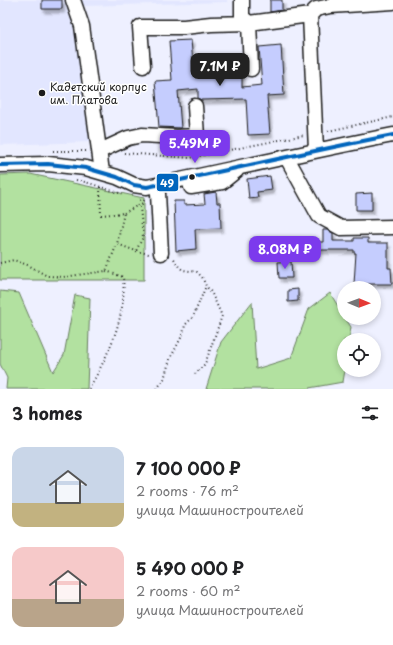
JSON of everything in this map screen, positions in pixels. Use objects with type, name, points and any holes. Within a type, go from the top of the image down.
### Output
[{"type":"street","points":[[73,0],[82,26],[102,172]]},
{"type":"street","points":[[242,0],[242,17],[249,23],[251,69]]},
{"type":"street","points":[[143,66],[140,28],[249,23],[310,15],[316,9],[330,6],[393,2]]},
{"type":"street","points":[[310,15],[316,150]]},
{"type":"street","points":[[100,151],[128,138],[142,135],[178,137],[197,136],[195,106]]},
{"type":"street","points":[[0,165],[48,164],[86,168],[117,177],[134,185],[152,190],[316,150],[393,135]]},
{"type":"street","points":[[287,158],[319,216],[341,228],[393,227]]},
{"type":"street","points":[[152,190],[161,253]]},
{"type":"path","points":[[123,153],[190,158],[393,117]]},
{"type":"path","points":[[106,271],[117,244],[124,213],[101,215],[100,187],[122,194]]},
{"type":"path","points":[[136,251],[143,237],[140,207],[144,201],[137,199]]},
{"type":"path","points":[[117,244],[136,251],[151,254],[170,253],[179,267],[183,270],[198,272],[206,286],[212,292],[222,316],[205,364],[195,374]]},
{"type":"path","points":[[0,263],[14,260],[30,266],[47,276],[63,277],[106,271],[123,277],[125,292],[117,328],[106,360],[89,389]]},
{"type":"path","points":[[157,389],[164,379],[170,359],[183,334],[185,325],[193,317],[206,286]]},
{"type":"shaded area","name":"Кадетский корпус им. Платова","points":[[0,0],[66,0],[74,24],[92,142],[0,145]]},
{"type":"shaded area","points":[[81,0],[227,0],[227,2],[83,6]]},
{"type":"green space","points":[[30,174],[144,198],[144,280],[0,280],[0,175]]},
{"type":"green space","points":[[0,291],[19,293],[53,372],[64,355],[75,295],[90,298],[87,389],[6,389],[7,378],[0,364]]},
{"type":"green space","points":[[330,293],[337,304],[337,325],[350,325],[351,327],[350,333],[337,333],[337,377],[344,377],[343,382],[309,389],[206,389],[221,342],[252,302],[256,369],[291,358],[309,309]]},
{"type":"building","points":[[42,0],[62,0],[62,9],[42,9]]},
{"type":"building","points":[[270,0],[282,0],[282,10],[270,12]]},
{"type":"building","points":[[191,40],[194,75],[242,74],[242,87],[262,85],[259,47],[281,45],[284,95],[267,96],[270,134],[248,135],[246,99],[201,100],[198,98],[198,89],[178,91],[181,128],[159,127],[155,81],[172,80],[169,41]]},
{"type":"building","points":[[211,141],[212,149],[198,151],[197,144]]},
{"type":"building","points":[[270,176],[272,190],[257,192],[258,198],[249,199],[247,179]]},
{"type":"building","points":[[216,192],[217,203],[220,203],[221,228],[195,229],[196,249],[176,251],[174,201],[184,201],[184,205],[205,204],[204,194]]},
{"type":"building","points":[[372,193],[372,210],[356,210],[356,194]]},
{"type":"building","points":[[323,230],[327,230],[333,233],[333,241],[354,241],[354,238],[368,238],[368,243],[388,243],[388,268],[391,268],[392,284],[381,284],[381,281],[354,281],[356,253],[354,253],[354,250],[318,250],[318,242],[323,242]]},
{"type":"building","points":[[291,261],[292,278],[279,278],[278,262]]},
{"type":"building","points":[[298,289],[298,301],[288,302],[288,290]]},
{"type":"transit line","name":"49","points":[[0,165],[48,164],[86,168],[117,177],[134,185],[147,187],[393,135]]},
{"type":"place","name":"Кадетский корпус им. Платова","points":[[42,93]]}]
